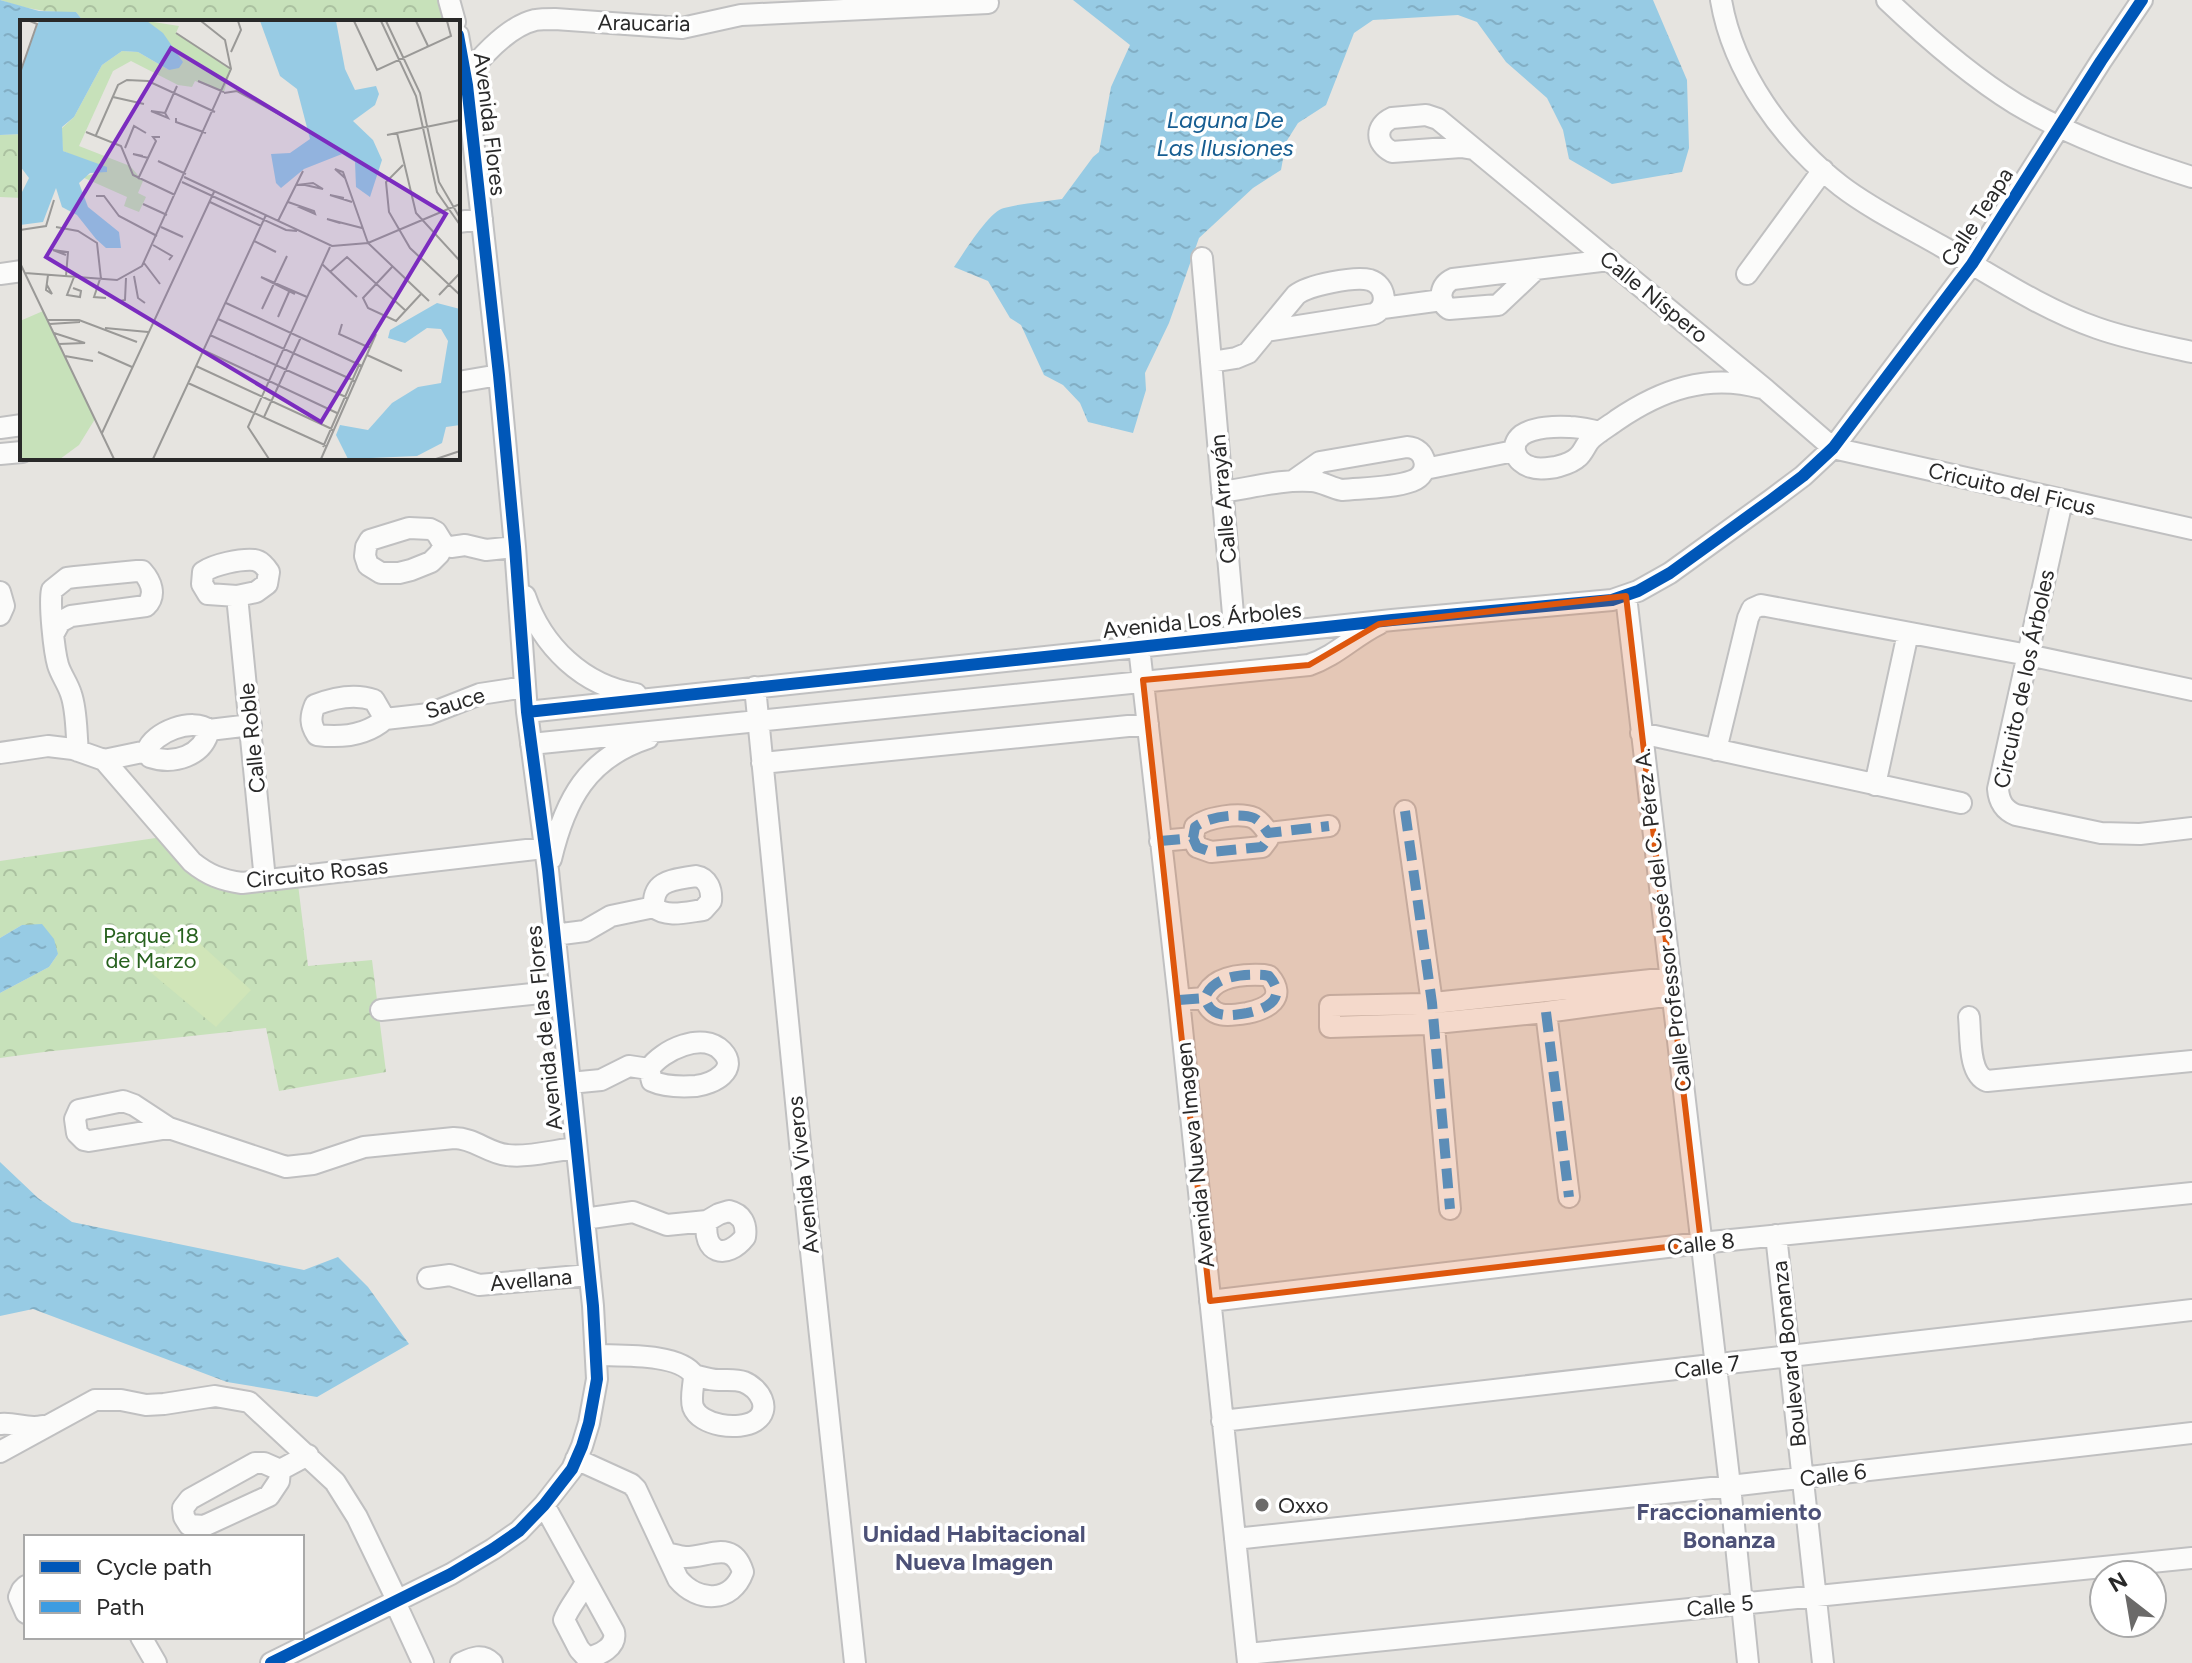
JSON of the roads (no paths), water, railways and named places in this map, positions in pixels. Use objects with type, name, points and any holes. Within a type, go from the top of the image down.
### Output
[{"type":"street","points":[[449,0],[454,20]]},
{"type":"street","points":[[1721,0],[1732,41],[1762,99],[1792,138],[1823,170],[1852,193],[2024,295],[2073,319],[2120,336],[2192,352]]},
{"type":"street","points":[[1887,0],[1987,85],[2059,128],[2192,177]]},
{"type":"street","name":"Calle Teapa","points":[[1833,448],[1972,264],[2142,0]]},
{"type":"street","name":"Araucaria","points":[[462,72],[518,28],[534,21],[555,19],[682,28],[741,15],[988,3]]},
{"type":"street","name":"Avenida Flores","points":[[462,72],[482,219]]},
{"type":"street","name":"Calle Níspero","points":[[1473,149],[1833,448]]},
{"type":"street","points":[[1747,274],[1823,170]]},
{"type":"street","points":[[460,222],[482,219]]},
{"type":"street","name":"Avenida de las Flores","points":[[271,1663],[451,1574],[519,1531],[572,1469],[594,1402],[597,1355],[548,870],[527,712],[516,551],[482,219]]},
{"type":"street","name":"Calle Arrayán","points":[[1202,258],[1235,637]]},
{"type":"street","points":[[1536,269],[1498,305],[1449,309],[1443,304],[1441,292],[1444,285],[1453,279],[1609,260]]},
{"type":"street","points":[[0,274],[20,271]]},
{"type":"street","points":[[1211,362],[1241,356],[1252,348],[1296,295],[1310,287],[1368,279],[1382,291],[1383,308]]},
{"type":"street","points":[[1266,331],[1442,300]]},
{"type":"street","points":[[460,382],[499,375]]},
{"type":"street","points":[[1600,432],[1575,427],[1531,431],[1518,439],[1514,451],[1521,461],[1531,467],[1559,466],[1580,456],[1588,442],[1600,432],[1657,395],[1688,386],[1733,383],[1766,390]]},
{"type":"street","points":[[0,428],[20,425]]},
{"type":"street","points":[[1222,492],[1293,481],[1315,481],[1342,490],[1414,481],[1421,477],[1425,469],[1424,459],[1419,451],[1407,447],[1320,462],[1293,481]]},
{"type":"street","name":"Cricuito del Ficus","points":[[1833,448],[2192,529]]},
{"type":"street","name":"Avenida Los Árboles","points":[[527,712],[1392,620],[1612,600],[1656,582],[1803,476],[1833,448]]},
{"type":"street","points":[[1425,469],[1514,451]]},
{"type":"street","points":[[0,454],[20,452]]},
{"type":"street","name":"Circuito de los Árboles","points":[[2062,501],[1998,789],[2000,801],[2005,809],[2016,815],[2101,833],[2140,834],[2192,828]]},
{"type":"street","points":[[444,545],[516,551],[531,613],[560,655],[606,686],[631,694],[660,697]]},
{"type":"street","points":[[54,633],[60,622],[71,616],[146,606],[152,594],[149,580],[142,571],[67,578],[52,590],[54,633],[59,670],[72,695],[78,751]]},
{"type":"street","points":[[0,592],[4,606],[0,615]]},
{"type":"street","name":"Calle Roble","points":[[237,596],[265,880]]},
{"type":"street","name":"Calle Professor José del C. Pérez A.","points":[[1626,596],[1701,1243]]},
{"type":"street","points":[[1716,750],[1748,618],[1755,608],[1765,605],[2192,690]]},
{"type":"street","name":"Avenida Los Árboles","points":[[531,744],[1309,665],[1325,660],[1365,631],[1392,620]]},
{"type":"street","points":[[1875,785],[1908,633]]},
{"type":"street","name":"Avenida Nueva Imagen","points":[[1139,647],[1248,1658]]},
{"type":"street","points":[[858,677],[862,709]]},
{"type":"street","name":"Sauce","points":[[385,719],[429,714],[480,694],[525,687]]},
{"type":"street","name":"Avenida Viveros","points":[[755,687],[855,1663]]},
{"type":"street","points":[[762,763],[1148,724]]},
{"type":"street","points":[[204,725],[209,730],[207,738],[196,751],[178,759],[155,759],[147,751],[149,744],[174,729],[204,725]]},
{"type":"street","points":[[209,730],[251,725]]},
{"type":"street","points":[[548,870],[567,808],[590,773],[638,742],[700,726]]},
{"type":"street","name":"Circuito de los Árboles","points":[[1641,733],[1961,803]]},
{"type":"street","points":[[0,753],[48,746],[78,751],[104,760],[147,751]]},
{"type":"street","name":"Circuito Rosas","points":[[104,760],[179,848],[205,873],[220,879],[242,883],[544,848]]},
{"type":"street","points":[[1405,811],[1433,1013],[1450,1209]]},
{"type":"street","points":[[1240,816],[1257,820],[1268,833],[1262,847],[1211,852],[1197,847],[1193,838],[1195,827],[1204,820],[1240,816]]},
{"type":"street","points":[[1268,833],[1329,826]]},
{"type":"street","points":[[1160,841],[1193,838]]},
{"type":"street","points":[[554,935],[585,931],[611,916],[654,907]]},
{"type":"street","points":[[1433,1013],[1535,1006],[1671,986]]},
{"type":"street","points":[[381,1010],[560,991]]},
{"type":"street","points":[[1179,1000],[1205,998]]},
{"type":"street","points":[[1535,1006],[1569,1197]]},
{"type":"street","points":[[1969,1017],[1974,1068],[1980,1078],[1987,1081],[2192,1061]]},
{"type":"street","points":[[570,1083],[601,1080],[629,1066],[649,1069]]},
{"type":"street","points":[[169,1128],[286,1167],[313,1164],[364,1147],[454,1138],[466,1139],[495,1153],[510,1156],[576,1148]]},
{"type":"street","name":"Calle 8","points":[[1210,1301],[1701,1243],[2192,1193]]},
{"type":"street","points":[[584,1219],[633,1212],[667,1225],[707,1221]]},
{"type":"street","name":"Boulevard Bonanza","points":[[1776,1235],[1823,1663]]},
{"type":"street","points":[[1701,1243],[1748,1663]]},
{"type":"street","name":"Avellana","points":[[428,1278],[450,1275],[479,1285],[589,1275]]},
{"type":"street","name":"Calle 7","points":[[1222,1421],[2192,1310]]},
{"type":"street","points":[[597,1355],[653,1358],[682,1365],[694,1375]]},
{"type":"street","points":[[0,1452],[88,1402],[99,1399],[146,1405],[224,1396],[249,1402],[330,1476],[351,1507],[423,1663]]},
{"type":"street","points":[[0,1424],[31,1429],[50,1424]]},
{"type":"street","name":"Calle 6","points":[[1235,1539],[2192,1433]]},
{"type":"street","points":[[280,1470],[308,1455]]},
{"type":"street","points":[[576,1459],[634,1486],[666,1553]]},
{"type":"street","points":[[544,1505],[586,1582]]},
{"type":"street","name":"Calle 5","points":[[1248,1658],[2192,1558]]},
{"type":"street","points":[[24,1588],[19,1597],[24,1608]]},
{"type":"street","points":[[142,1639],[156,1663]]},
{"type":"street","points":[[461,1663],[477,1657],[488,1658],[492,1663]]},
{"type":"water","points":[[0,0],[39,11],[76,12],[82,20],[20,20],[20,134],[0,135]]},
{"type":"water","name":"Laguna De Las Ilusiones","points":[[1073,0],[1653,0],[1687,80],[1689,148],[1682,172],[1612,184],[1569,159],[1563,130],[1547,98],[1506,62],[1477,22],[1458,15],[1373,20],[1354,33],[1326,105],[1298,123],[1286,142],[1281,170],[1253,188],[1199,238],[1169,323],[1145,373],[1146,390],[1133,433],[1088,422],[1080,403],[1063,385],[1044,375],[1021,325],[1010,318],[988,281],[954,267],[984,224],[998,211],[1062,199],[1099,152],[1111,87],[1130,45]]},
{"type":"water","points":[[42,924],[54,939],[58,954],[49,967],[0,993],[0,938],[22,925]]},
{"type":"water","points":[[0,1162],[38,1198],[72,1222],[304,1270],[338,1257],[368,1287],[409,1344],[317,1397],[227,1382],[33,1309],[0,1316]]},
{"type":"place","name":"Oxxo","points":[[1262,1505]]},
{"type":"district","name":"Fraccionamiento Bonanza","points":[[1729,1525]]},
{"type":"district","name":"Unidad Habitacional Nueva Imagen","points":[[974,1547]]},
{"type":"park label","name":"Parque 18 de Marzo","points":[[151,948]]}]
